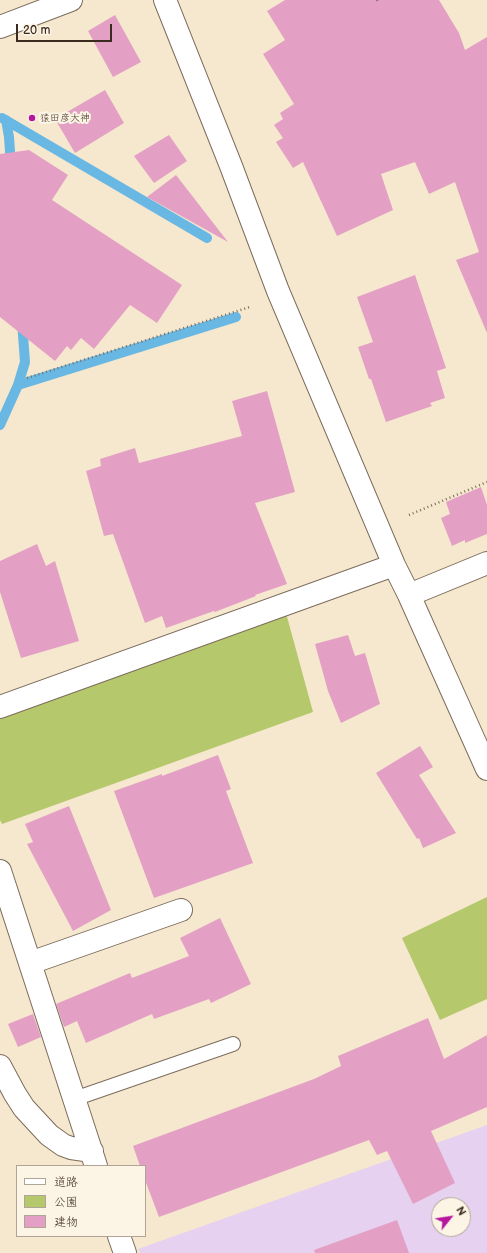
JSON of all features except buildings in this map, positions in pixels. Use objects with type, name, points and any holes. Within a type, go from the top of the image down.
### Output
[{"type":"street","points":[[0,27],[71,0]]},
{"type":"street","points":[[165,0],[231,166],[278,291],[394,565],[409,595],[487,769]]},
{"type":"street","points":[[409,595],[487,563]]},
{"type":"street","points":[[0,707],[394,565]]},
{"type":"street","points":[[0,871],[94,1158]]},
{"type":"street","points":[[30,963],[181,910]]},
{"type":"street","points":[[0,1066],[24,1108],[49,1135],[62,1145],[94,1158]]},
{"type":"lane","points":[[74,1099],[233,1044]]},
{"type":"path","points":[[27,378],[250,307]]},
{"type":"path","points":[[409,515],[487,482]]},
{"type":"shaded area","points":[[487,1125],[487,1253],[140,1253],[138,1249]]},
{"type":"green space","points":[[286,613],[313,712],[2,824],[0,820],[0,719]]},
{"type":"green space","points":[[487,897],[487,999],[440,1020],[402,938]]},
{"type":"waterway","points":[[2,118],[207,238]]},
{"type":"waterway","points":[[6,120],[11,166]]},
{"type":"waterway","points":[[0,425],[18,385],[236,317]]},
{"type":"waterway","points":[[18,385],[25,362],[22,322]]},
{"type":"place","name":"猿田彦大神","points":[[32,118]]}]
